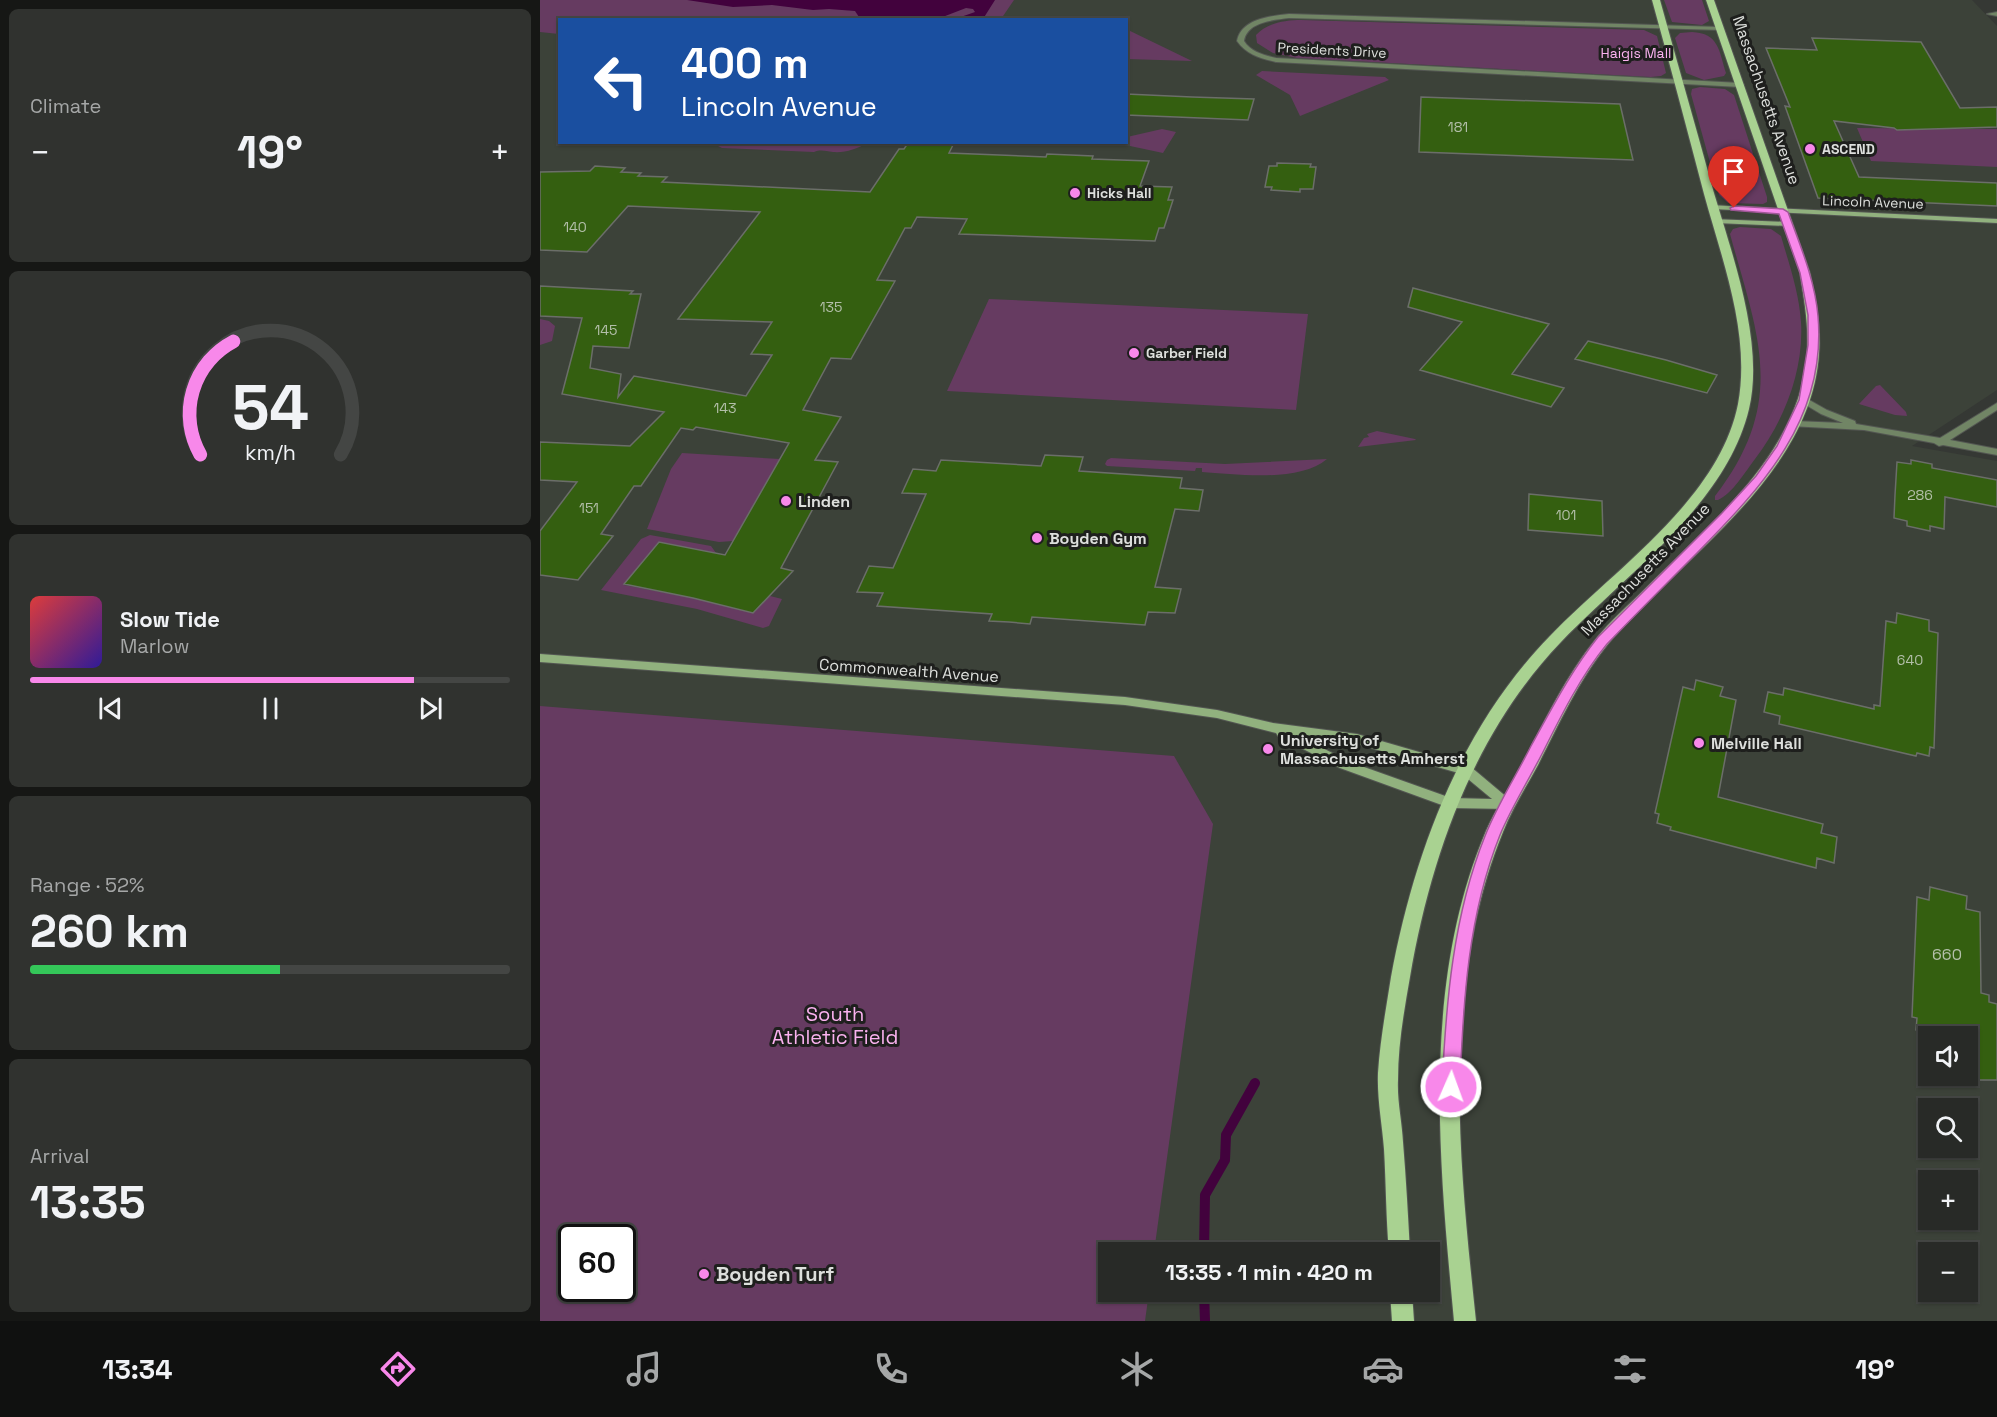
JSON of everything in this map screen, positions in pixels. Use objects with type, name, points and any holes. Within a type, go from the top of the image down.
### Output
[{"type":"main road","name":"Massachusetts Avenue","points":[[1398,1242],[1388,1095],[1390,1043],[1405,947],[1427,869],[1450,804],[1496,716],[1535,662],[1691,505],[1718,468],[1743,410],[1748,377],[1748,355],[1733,279],[1656,0]]},
{"type":"main road","name":"Massachusetts Avenue","points":[[1465,1321],[1452,1200],[1451,1087],[1454,1012],[1462,944],[1477,881],[1493,834],[1572,682],[1587,660],[1603,640],[1745,496],[1772,462],[1794,424],[1804,400],[1814,345],[1813,315],[1805,273],[1710,0]]},
{"type":"main road","name":"Lincoln Avenue","points":[[1712,207],[1785,218]]},
{"type":"main road","name":"Lincoln Avenue","points":[[1716,221],[1785,218],[1997,221]]},
{"type":"main road","name":"Commonwealth Avenue","points":[[540,658],[1125,701],[1217,714],[1273,728],[1357,739],[1466,770],[1508,804]]},
{"type":"main road","name":"Commonwealth Avenue","points":[[1273,728],[1345,765],[1450,804],[1508,804]]},
{"type":"main road","points":[[1402,1302],[1403,1321]]},
{"type":"street","name":"Presidents Drive","points":[[1720,28],[1289,16],[1252,24],[1245,29],[1240,38],[1247,50],[1276,60],[1740,85]]},
{"type":"street","points":[[1804,400],[1824,412],[1864,428]]},
{"type":"street","points":[[1940,443],[1997,406]]},
{"type":"street","points":[[1794,424],[1864,428],[1997,452]]},
{"type":"shaded area","name":"University of Massachusetts Amherst","points":[[540,0],[1972,0],[1997,26],[1997,390],[1912,446],[1997,461],[1997,1321],[540,1321]]},
{"type":"shaded area","points":[[687,0],[995,0],[984,18],[958,18],[975,12],[973,9],[966,8],[940,18],[866,18],[859,17],[855,11],[813,10],[772,5],[733,7]]},
{"type":"green space","points":[[540,0],[1014,0],[1002,18],[558,18],[558,34],[540,32]]},
{"type":"green space","points":[[1664,0],[1702,0],[1709,21],[1702,25],[1672,22]]},
{"type":"green space","name":"Haigis Mall","points":[[1301,20],[1644,30],[1657,36],[1666,73],[1651,77],[1297,58],[1273,53],[1257,43],[1256,35],[1265,28],[1283,22]]},
{"type":"green space","points":[[1128,30],[1192,61],[1128,59]]},
{"type":"green space","points":[[1680,33],[1701,33],[1713,40],[1726,73],[1724,76],[1704,80],[1686,73],[1675,38]]},
{"type":"green space","points":[[1262,71],[1385,77],[1389,80],[1300,116],[1290,95],[1256,75]]},
{"type":"green space","points":[[1700,87],[1725,89],[1734,95],[1767,202],[1763,204],[1728,203],[1719,195],[1691,94],[1692,89]]},
{"type":"green space","points":[[1857,128],[1997,129],[1997,167],[1871,161]]},
{"type":"green space","points":[[1162,129],[1176,132],[1163,153],[1121,144],[1128,144],[1128,137]]},
{"type":"green space","points":[[719,144],[865,144],[855,149],[837,152],[718,146]]},
{"type":"green space","points":[[1740,227],[1771,229],[1781,236],[1798,300],[1801,340],[1790,395],[1775,428],[1738,482],[1723,497],[1715,500],[1715,496],[1738,462],[1752,429],[1759,398],[1760,368],[1757,337],[1730,234],[1733,229]]},
{"type":"green space","name":"Garber Field","points":[[989,299],[1308,314],[1296,410],[947,391]]},
{"type":"green space","points":[[540,319],[549,321],[555,326],[552,341],[540,345]]},
{"type":"green space","points":[[1880,385],[1906,412],[1907,416],[1895,415],[1859,404],[1876,386]]},
{"type":"green space","points":[[1377,431],[1416,440],[1358,447],[1364,438],[1369,437],[1367,434]]},
{"type":"green space","points":[[682,453],[780,459],[733,541],[719,542],[647,529],[671,469]]},
{"type":"green space","points":[[1111,458],[1225,464],[1327,459],[1315,467],[1300,471],[1249,475],[1202,472],[1202,468],[1196,468],[1195,471],[1107,466],[1105,464],[1107,460]]},
{"type":"green space","points":[[650,535],[711,546],[716,553],[659,543],[624,585],[693,598],[753,613],[770,596],[782,599],[769,626],[763,628],[697,609],[601,590],[641,539]]},
{"type":"green space","name":"South Athletic Field","points":[[540,706],[1174,756],[1213,824],[1155,1242],[1098,1242],[1098,1302],[1148,1302],[1145,1321],[540,1321]]},
{"type":"building","points":[[1812,38],[1921,42],[1960,108],[1997,107],[1997,127],[1897,130],[1834,121],[1859,177],[1997,183],[1997,206],[1818,198],[1785,106],[1790,107],[1766,48],[1817,50]]},
{"type":"building","points":[[1128,94],[1254,99],[1248,120],[1128,115]]},
{"type":"building","points":[[1421,97],[1620,104],[1633,160],[1419,152]]},
{"type":"building","points":[[907,144],[953,145],[949,153],[1046,157],[1047,154],[1093,156],[1092,159],[1149,161],[1140,186],[1172,187],[1168,200],[1173,200],[1164,228],[1159,228],[1155,241],[959,234],[967,219],[917,217],[911,228],[905,228],[877,280],[895,281],[851,359],[831,358],[803,410],[841,417],[815,460],[838,462],[781,568],[793,571],[753,613],[624,584],[659,542],[725,555],[789,443],[696,427],[693,430],[681,428],[641,486],[634,486],[601,534],[613,536],[578,580],[540,575],[540,531],[577,482],[540,480],[540,442],[630,446],[664,412],[562,394],[582,318],[540,316],[540,286],[633,291],[630,294],[641,294],[629,348],[593,346],[590,368],[621,374],[618,397],[634,376],[746,396],[772,355],[751,354],[772,322],[678,319],[760,212],[628,206],[587,252],[540,250],[540,172],[590,171],[595,166],[625,168],[621,172],[641,173],[638,176],[667,177],[662,182],[870,192],[899,149],[904,149]]},
{"type":"building","points":[[1277,163],[1311,164],[1310,167],[1316,167],[1313,189],[1300,189],[1300,192],[1271,190],[1272,187],[1265,187],[1269,166],[1277,166]]},
{"type":"building","points":[[1413,288],[1549,324],[1512,374],[1564,388],[1551,407],[1420,370],[1462,322],[1408,307]]},
{"type":"building","points":[[1588,341],[1717,375],[1707,393],[1575,359]]},
{"type":"building","name":"Boyden Gym","points":[[1045,455],[1083,457],[1079,471],[1182,478],[1180,488],[1203,490],[1199,511],[1175,509],[1155,587],[1181,589],[1175,613],[1148,612],[1145,625],[1032,617],[1030,624],[989,621],[992,614],[877,606],[883,593],[857,592],[869,566],[893,568],[926,494],[902,493],[913,469],[936,471],[941,460],[1041,466]]},
{"type":"building","points":[[1911,460],[1932,464],[1932,468],[1997,480],[1997,507],[1945,497],[1944,529],[1930,526],[1930,531],[1907,526],[1907,521],[1894,518],[1897,462],[1911,464]]},
{"type":"building","points":[[1529,494],[1602,501],[1603,536],[1528,530]]},
{"type":"building","points":[[1897,613],[1929,620],[1929,631],[1938,633],[1934,748],[1930,747],[1929,756],[1917,753],[1916,756],[1779,724],[1780,716],[1764,712],[1768,692],[1783,695],[1784,688],[1874,709],[1874,705],[1880,706],[1886,621],[1896,623]]},
{"type":"building","name":"Melville Hall","points":[[1696,680],[1723,687],[1720,696],[1736,700],[1718,797],[1823,824],[1821,833],[1837,837],[1834,863],[1817,858],[1816,868],[1670,830],[1671,827],[1657,823],[1659,814],[1655,813],[1683,687],[1694,690]]},
{"type":"building","points":[[1930,887],[1967,896],[1966,909],[1980,912],[1981,993],[1989,995],[1989,1002],[1997,1004],[1997,1080],[1979,1080],[1978,1026],[1918,1026],[1918,1031],[1916,1030],[1917,1018],[1912,1017],[1917,897],[1929,900]]},
{"type":"waterway","points":[[1204,1242],[1205,1195],[1225,1160],[1226,1135],[1255,1083]]},
{"type":"waterway","points":[[1204,1302],[1205,1321]]},
{"type":"place","name":"ASCEND","points":[[1810,149]]},
{"type":"place","name":"Hicks Hall","points":[[1075,193]]},
{"type":"place","name":"Garber Field","points":[[1134,353]]},
{"type":"place","name":"Linden","points":[[786,501]]},
{"type":"place","name":"Boyden Gym","points":[[1037,538]]},
{"type":"place","name":"Melville Hall","points":[[1699,743]]},
{"type":"place","name":"University of Massachusetts Amherst","points":[[1268,749]]},
{"type":"place","name":"Boyden Turf","points":[[704,1274]]},
{"type":"route","points":[[1451,1087],[1454,1012],[1462,944],[1477,881],[1493,834],[1508,804],[1572,682],[1587,660],[1603,640],[1727,516],[1761,478],[1783,446],[1804,400],[1814,345],[1813,315],[1805,273],[1783,212],[1734,208]]}]
